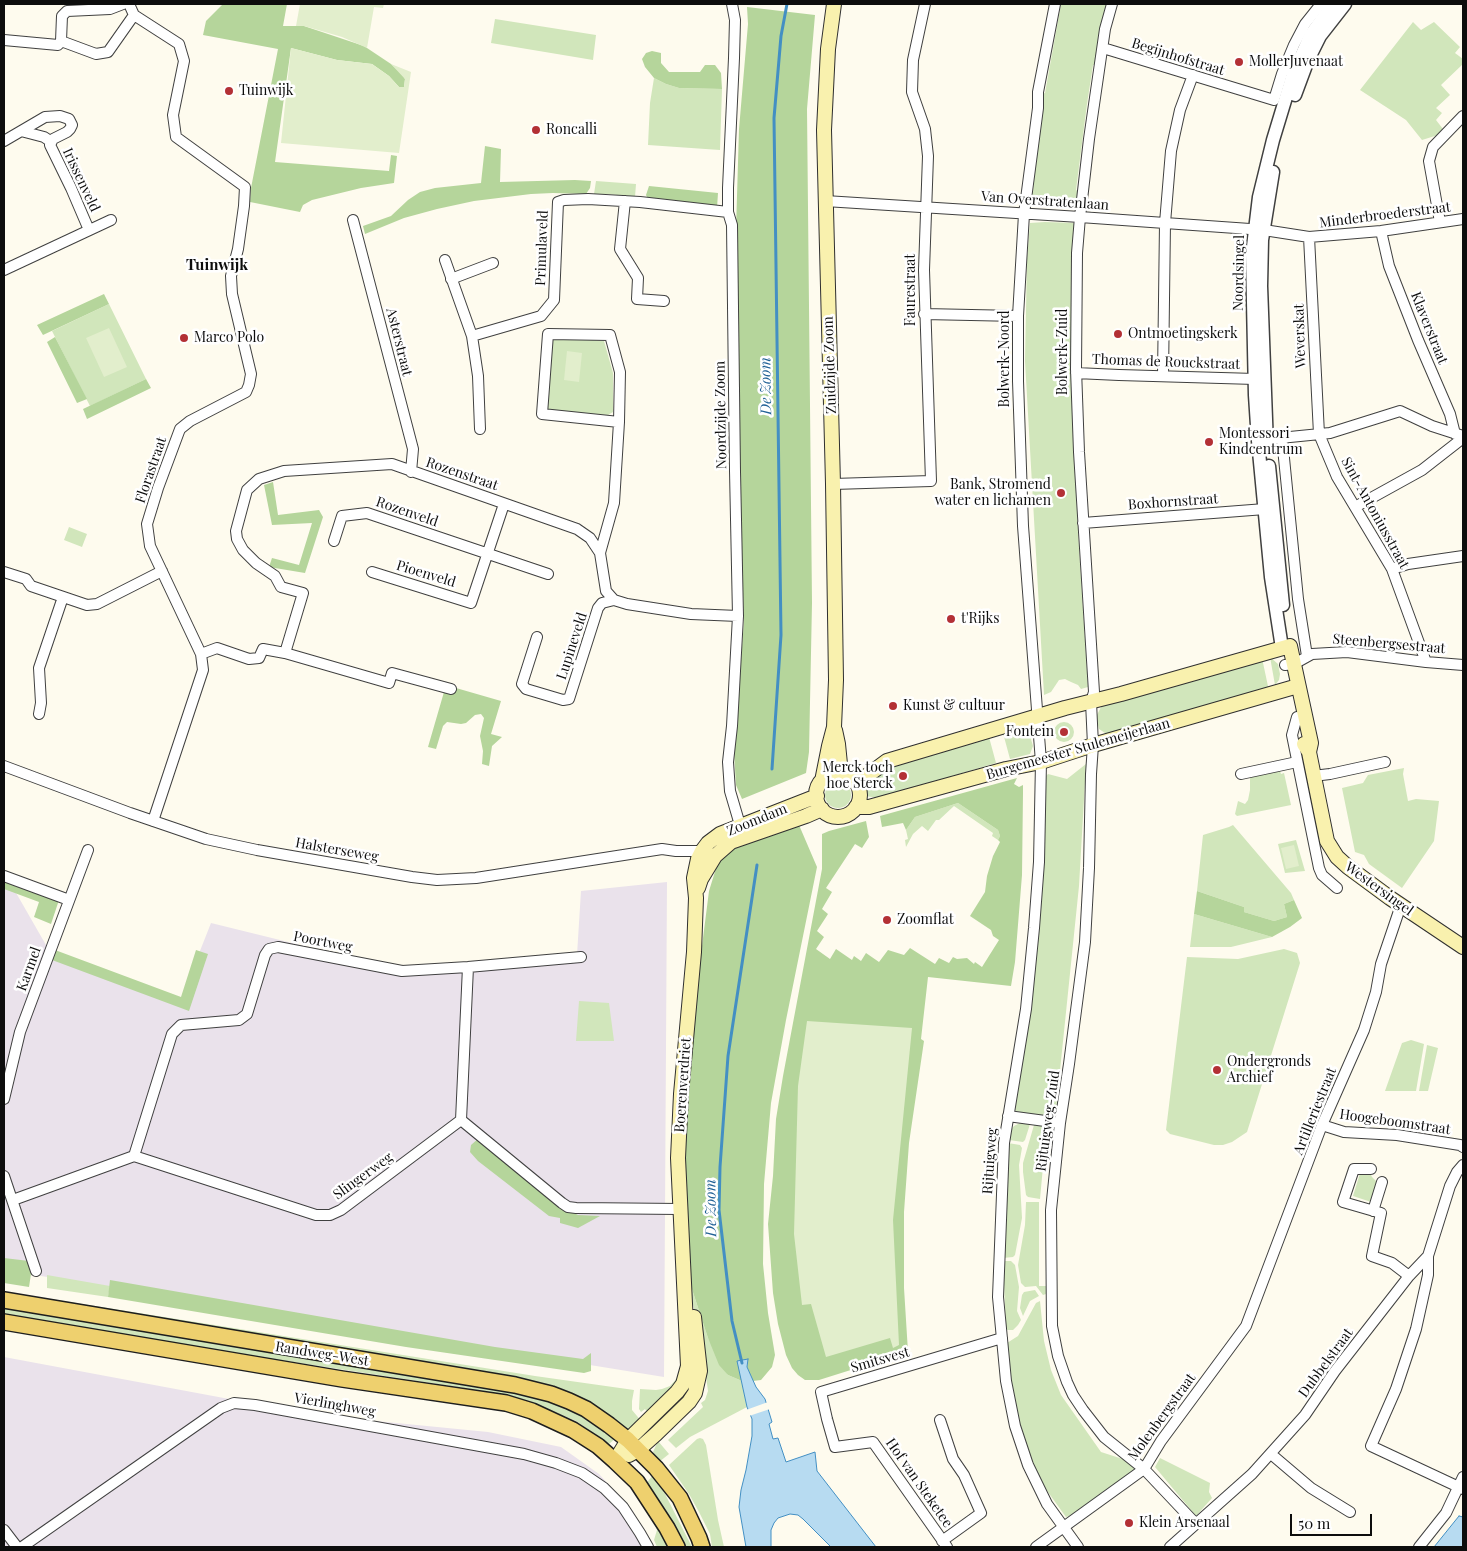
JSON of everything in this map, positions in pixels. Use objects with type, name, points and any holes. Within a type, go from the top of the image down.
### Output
[{"type":"main road","name":"Zuidzijde Zoom","points":[[822,781],[834,727],[836,680],[824,130],[828,49],[834,4]]},
{"type":"main road","points":[[856,782],[887,761],[1065,708],[1286,647]]},
{"type":"main road","name":"Westersingel","points":[[1286,647],[1294,687],[1311,743],[1309,752]]},
{"type":"main road","name":"Westersingel","points":[[1294,687],[1297,717],[1303,742],[1309,752],[1327,841],[1337,857],[1348,867],[1463,947]]},
{"type":"main road","name":"Burgemeester Stulemeijerlaan","points":[[856,807],[869,807],[1006,769],[1041,762],[1093,745],[1294,687]]},
{"type":"main road","name":"Zuidzijde Zoom","points":[[834,727],[841,774]]},
{"type":"main road","points":[[832,774],[850,777],[856,782],[860,793],[859,802],[846,816],[830,815],[819,803],[818,789],[822,781],[832,774]]},
{"type":"main road","name":"Zoomdam","points":[[705,855],[708,843],[720,834],[740,825],[819,803]]},
{"type":"main road","name":"Zoomdam","points":[[705,855],[737,839],[806,816],[819,803]]},
{"type":"main road","name":"Boerenverdriet","points":[[615,1461],[689,1402],[695,1393],[700,1371],[693,1310],[684,1272],[676,1209],[681,1103],[694,952],[696,898],[694,878],[705,855]]},
{"type":"main road","name":"Randweg-West","points":[[4,1300],[533,1389],[569,1401],[586,1409],[633,1445],[664,1477],[680,1498],[702,1547]]},
{"type":"main road","name":"Randweg-West","points":[[4,1322],[506,1404],[532,1411],[573,1430],[598,1446],[615,1461],[637,1482],[677,1547]]},
{"type":"street","points":[[4,40],[58,45],[61,41],[62,16],[67,11],[110,9],[123,4]]},
{"type":"street","points":[[61,41],[96,54],[108,52],[134,16],[129,4]]},
{"type":"street","name":"Noordzijde Zoom","points":[[732,4],[735,20],[728,212],[732,225],[738,616],[732,726],[728,762],[730,791],[740,825]]},
{"type":"street","name":"Faurestraat","points":[[833,484],[931,481],[924,314],[928,156],[925,129],[912,92],[913,60],[924,4]]},
{"type":"street","name":"Bolwerk-Noord","points":[[1041,762],[1023,526],[1018,380],[1018,316],[1024,214],[1038,108],[1038,92],[1054,4]]},
{"type":"street","name":"Bolwerk-Zuid","points":[[1093,745],[1092,702],[1094,692],[1076,373],[1077,254],[1089,139],[1105,29],[1112,4]]},
{"type":"street","name":"Begijnhofstraat","points":[[1103,48],[1274,100],[1294,45],[1305,24],[1321,4]]},
{"type":"street","name":"Noordsingel","points":[[1286,647],[1271,577],[1265,509],[1262,440],[1260,197],[1271,146],[1293,74],[1311,34],[1333,4]]},
{"type":"street","name":"Noordsingel","points":[[1286,647],[1284,610],[1255,379],[1252,278],[1259,230],[1293,100],[1301,77],[1320,36],[1345,4]]},
{"type":"street","name":"Florastraat","points":[[134,16],[179,44],[184,61],[173,115],[176,137],[245,187],[238,249],[232,276],[232,294],[251,374],[246,392],[190,421],[180,429],[147,524],[150,546],[201,654],[203,670],[153,821]]},
{"type":"street","points":[[1163,376],[1165,223],[1171,150],[1180,110],[1193,75]]},
{"type":"street","name":"Irissenveld","points":[[4,141],[45,117],[60,116],[69,119],[72,125],[67,132],[50,142]]},
{"type":"street","points":[[1440,222],[1429,161],[1433,147],[1463,116]]},
{"type":"street","name":"Irissenveld","points":[[21,131],[44,137],[50,142],[88,230]]},
{"type":"street","name":"Primulaveld","points":[[472,336],[541,316],[554,300],[558,202],[588,199],[625,201],[728,212]]},
{"type":"street","points":[[625,201],[620,249],[638,278],[637,299],[664,301]]},
{"type":"street","name":"Van Overstratenlaan","points":[[825,201],[1259,230]]},
{"type":"street","name":"Minderbroederstraat","points":[[1259,230],[1309,237],[1381,231],[1463,219]]},
{"type":"street","name":"Irissenveld","points":[[4,270],[111,220]]},
{"type":"street","name":"Asterstraat","points":[[353,220],[413,449],[411,472]]},
{"type":"street","name":"Klaverstraat","points":[[1381,231],[1389,266],[1418,340],[1460,436]]},
{"type":"street","name":"Weverskat","points":[[1309,237],[1319,434]]},
{"type":"street","points":[[445,260],[472,336],[478,376],[480,429]]},
{"type":"street","points":[[451,279],[493,263]]},
{"type":"street","points":[[924,314],[1018,316]]},
{"type":"street","points":[[619,422],[542,414],[548,334],[610,335],[620,372],[619,422],[614,503],[600,553],[606,591],[614,600],[627,604],[691,614],[738,616]]},
{"type":"street","name":"Thomas de Rouckstraat","points":[[1076,373],[1255,379]]},
{"type":"street","points":[[1262,440],[1330,432],[1400,411],[1432,426],[1460,436],[1422,470],[1355,507]]},
{"type":"street","name":"Sint-Antoniusstraat","points":[[1319,434],[1337,476],[1392,569],[1420,641],[1426,662]]},
{"type":"street","points":[[1282,438],[1298,600],[1307,656]]},
{"type":"street","name":"Rozenstraat","points":[[285,653],[303,594],[281,587],[275,576],[256,564],[243,550],[237,539],[236,531],[247,490],[258,479],[284,471],[392,464],[577,529],[590,538],[600,553]]},
{"type":"street","points":[[504,504],[487,554],[548,574]]},
{"type":"street","name":"Boxhornstraat","points":[[1084,523],[1265,509]]},
{"type":"street","name":"Rozenveld","points":[[334,540],[342,516],[366,513],[487,554]]},
{"type":"street","name":"Pioenveld","points":[[372,572],[471,603],[487,554]]},
{"type":"street","points":[[1392,569],[1408,564],[1463,556]]},
{"type":"street","points":[[4,572],[26,579],[31,586],[86,605],[97,604],[162,571]]},
{"type":"street","points":[[38,714],[41,703],[39,668],[63,596]]},
{"type":"street","name":"Lupineveld","points":[[537,637],[522,684],[526,689],[563,700],[569,699],[598,608],[602,603],[614,600]]},
{"type":"street","points":[[201,654],[217,648],[249,659],[259,658],[264,649],[285,653],[389,683],[392,672],[451,689]]},
{"type":"street","name":"Steenbergsestraat","points":[[1289,664],[1307,656],[1323,652],[1347,652],[1463,665]]},
{"type":"street","name":"Westersingel","points":[[1297,717],[1292,735],[1319,868],[1322,875],[1337,888]]},
{"type":"street","name":"Rijtuigweg-Zuid","points":[[1093,745],[1090,774],[1089,868],[1085,942],[1060,1123],[1051,1210],[1052,1326],[1058,1356],[1073,1395],[1104,1437],[1144,1469],[1196,1524]]},
{"type":"street","name":"Rijtuigweg","points":[[1041,762],[1039,862],[1034,928],[1026,1009],[1004,1143],[998,1258],[998,1297],[1006,1381],[1015,1426],[1028,1465],[1047,1504],[1078,1547]]},
{"type":"street","points":[[1241,774],[1297,762]]},
{"type":"street","points":[[1313,776],[1385,762]]},
{"type":"street","name":"Halsterseweg","points":[[4,766],[153,821],[206,838],[257,850],[412,877],[438,880],[476,878],[662,848],[705,855]]},
{"type":"street","name":"Karmel","points":[[4,1099],[20,1032],[88,850]]},
{"type":"street","points":[[4,876],[69,900]]},
{"type":"street","name":"Artilleriestraat","points":[[1246,1326],[1322,1125],[1364,1030],[1376,992],[1381,964],[1401,904]]},
{"type":"street","name":"Poortweg","points":[[134,1156],[172,1034],[180,1025],[239,1020],[247,1014],[265,955],[269,949],[278,947],[402,971],[581,957]]},
{"type":"street","points":[[468,967],[461,1120],[568,1207],[676,1209]]},
{"type":"street","points":[[1008,1116],[1060,1123]]},
{"type":"street","name":"Slingerweg","points":[[134,1156],[316,1215],[330,1215],[341,1210],[461,1120]]},
{"type":"street","name":"Hoogeboomstraat","points":[[1322,1125],[1344,1132],[1397,1135],[1463,1147]]},
{"type":"street","points":[[13,1200],[134,1156]]},
{"type":"street","name":"Dubbelstraat","points":[[1170,1547],[1252,1474],[1306,1415],[1335,1372],[1409,1276],[1428,1256],[1450,1186],[1457,1172],[1463,1166]]},
{"type":"street","points":[[1371,1169],[1354,1168],[1343,1202],[1381,1213],[1372,1256],[1392,1263],[1409,1276]]},
{"type":"street","points":[[4,1176],[36,1272]]},
{"type":"street","points":[[1373,1210],[1382,1182]]},
{"type":"street","points":[[1419,1547],[1446,1513],[1462,1484],[1371,1446],[1396,1389],[1416,1329],[1428,1275],[1428,1256]]},
{"type":"street","name":"Molenbergstraat","points":[[1036,1547],[1144,1469],[1161,1441],[1246,1326]]},
{"type":"street","name":"Smitsvest","points":[[835,1447],[821,1392],[1002,1338]]},
{"type":"street","name":"Vierlinghweg","points":[[22,1547],[213,1413],[234,1403],[255,1404],[524,1454],[556,1463],[582,1473],[604,1488],[623,1507],[648,1547]]},
{"type":"street","points":[[940,1420],[952,1459],[964,1475],[980,1513],[945,1544]]},
{"type":"street","name":"Hof van Steketee","points":[[835,1447],[873,1442],[945,1544]]},
{"type":"street","points":[[1271,1454],[1311,1488],[1350,1512]]},
{"type":"street","points":[[4,1530],[17,1547]]},
{"type":"shaded area","points":[[667,882],[664,1377],[4,1270],[4,887],[15,891],[50,952],[181,999],[211,923],[418,974],[577,955],[581,891]]},
{"type":"shaded area","points":[[4,1357],[315,1415],[488,1432],[561,1447],[599,1474],[633,1511],[650,1547],[4,1547]]},
{"type":"green space","points":[[223,4],[287,4],[283,26],[304,26],[364,46],[391,64],[402,74],[405,79],[404,87],[399,87],[389,76],[372,64],[337,60],[291,48],[275,162],[389,171],[391,155],[397,156],[394,183],[361,188],[312,200],[303,205],[300,212],[250,202],[251,188],[278,49],[203,35],[206,21]]},
{"type":"green space","points":[[300,4],[384,4],[383,8],[374,7],[367,48],[342,37],[304,26],[296,26]]},
{"type":"green space","points":[[1061,4],[1108,4],[1096,65],[1093,65],[1087,104],[1076,190],[1079,192],[1078,202],[1069,207],[1037,205],[1029,198],[1030,192],[1033,192],[1042,94],[1045,93]]},
{"type":"green space","points":[[747,7],[815,15],[807,109],[812,603],[809,752],[806,773],[742,799],[736,785],[734,752],[744,621],[739,484],[735,263],[739,129],[748,24]]},
{"type":"green space","points":[[495,19],[596,35],[593,60],[491,43]]},
{"type":"green space","points":[[1413,22],[1421,30],[1434,22],[1460,47],[1455,53],[1463,59],[1463,64],[1441,85],[1450,95],[1436,108],[1442,113],[1436,120],[1443,129],[1438,135],[1422,140],[1406,120],[1360,90]]},
{"type":"green space","points":[[291,48],[337,60],[372,64],[389,76],[399,87],[404,87],[405,79],[391,64],[411,72],[399,153],[281,143]]},
{"type":"green space","points":[[652,51],[661,53],[661,63],[669,72],[700,72],[705,65],[715,65],[721,73],[722,89],[679,88],[654,78],[645,67],[642,59],[646,53]]},
{"type":"green space","points":[[654,78],[679,88],[722,89],[720,150],[648,145],[650,103]]},
{"type":"green space","points":[[485,146],[501,149],[500,182],[591,181],[590,188],[586,194],[531,194],[474,201],[404,218],[365,234],[363,226],[391,216],[420,192],[435,188],[481,183]]},
{"type":"green space","points":[[596,181],[636,184],[635,197],[594,194]]},
{"type":"green space","points":[[649,186],[718,193],[717,208],[648,199],[646,195]]},
{"type":"green space","points":[[1030,223],[1075,223],[1073,434],[1088,687],[1081,689],[1078,685],[1065,679],[1059,680],[1051,692],[1044,695],[1025,361],[1027,259]]},
{"type":"green space","points":[[104,294],[109,304],[43,335],[37,325]]},
{"type":"green space","points":[[109,304],[146,379],[90,406],[52,331]]},
{"type":"green space","points":[[109,328],[127,367],[104,377],[86,338]]},
{"type":"green space","points":[[551,336],[604,341],[613,373],[613,412],[608,415],[548,412],[546,409]]},
{"type":"green space","points":[[55,337],[87,399],[77,403],[47,342]]},
{"type":"green space","points":[[567,351],[582,353],[579,382],[564,380]]},
{"type":"green space","points":[[146,379],[151,388],[87,419],[83,409]]},
{"type":"green space","points":[[273,482],[278,515],[319,510],[323,517],[305,573],[269,567],[272,558],[299,565],[312,523],[272,525],[264,485]]},
{"type":"green space","points":[[69,527],[87,534],[82,547],[64,540]]},
{"type":"green space","points":[[1270,657],[1278,664],[1280,674],[1279,680],[1275,685]]},
{"type":"green space","points":[[1262,658],[1269,691],[1111,737],[1099,729],[1096,717],[1104,701]]},
{"type":"green space","points":[[456,688],[501,701],[491,734],[502,737],[492,746],[489,766],[482,764],[483,751],[480,736],[484,718],[481,714],[475,715],[466,723],[447,722],[443,726],[436,749],[428,747],[444,692]]},
{"type":"green space","points":[[1064,722],[1071,725],[1074,732],[1071,739],[1064,742],[1057,739],[1054,732],[1057,725]]},
{"type":"green space","points":[[1022,730],[1030,736],[1033,746],[1030,754],[1010,759],[1003,733]]},
{"type":"green space","points":[[989,737],[996,763],[879,798],[865,796],[864,787],[882,771],[936,752]]},
{"type":"green space","points":[[1086,764],[1079,886],[1055,1119],[1015,1111],[1024,1041],[1044,778],[1048,774],[1067,779]]},
{"type":"green space","points":[[1404,768],[1403,774],[1408,801],[1416,799],[1439,801],[1434,841],[1402,888],[1369,864],[1364,855],[1355,852],[1342,788],[1363,783],[1368,775]]},
{"type":"green space","points":[[1280,771],[1281,774],[1284,773],[1291,805],[1237,816],[1235,814],[1238,801],[1245,804],[1248,800],[1250,777]]},
{"type":"green space","points":[[1017,778],[1014,784],[1019,787],[1023,785],[1022,875],[1015,962],[1011,986],[928,977],[921,1039],[924,1041],[909,1143],[904,1212],[904,1288],[908,1352],[819,1380],[805,1380],[792,1368],[786,1355],[778,1324],[773,1293],[768,1224],[776,1119],[822,869],[822,834],[866,821],[869,837],[862,848],[855,844],[826,888],[832,892],[822,909],[828,914],[817,931],[824,937],[816,949],[830,959],[836,949],[852,960],[854,956],[861,961],[866,953],[879,962],[888,950],[904,955],[910,948],[935,964],[939,958],[949,963],[953,957],[957,959],[967,958],[974,964],[975,962],[982,967],[999,940],[993,936],[991,930],[970,916],[985,892],[987,876],[993,856],[1000,842],[998,840],[1000,836],[998,830],[958,803],[915,817],[906,830],[903,823],[882,827],[880,816]]},
{"type":"green space","points":[[838,782],[847,786],[851,795],[847,804],[838,808],[829,804],[825,795],[829,786]]},
{"type":"green space","points":[[958,803],[998,830],[1000,836],[998,840],[992,836],[993,833],[954,806],[939,820],[936,820],[928,831],[922,826],[913,834],[906,847],[905,840],[908,839],[906,830],[915,817]]},
{"type":"green space","points":[[799,825],[817,867],[771,1103],[764,1184],[763,1264],[775,1355],[772,1367],[761,1380],[753,1381],[747,1367],[748,1359],[741,1377],[742,1381],[728,1375],[719,1365],[690,1283],[685,1193],[687,1091],[695,1001],[709,891],[718,862],[732,850],[745,843]]},
{"type":"green space","points":[[1233,825],[1291,893],[1294,900],[1284,904],[1287,917],[1274,921],[1244,912],[1244,907],[1197,891],[1203,835]]},
{"type":"green space","points":[[1296,840],[1305,871],[1285,873],[1278,844]]},
{"type":"green space","points":[[1294,845],[1299,866],[1286,869],[1281,848]]},
{"type":"green space","points":[[4,877],[59,900],[51,924],[34,917],[39,902],[4,889]]},
{"type":"green space","points":[[1197,891],[1244,907],[1244,912],[1274,921],[1287,917],[1284,904],[1294,900],[1302,918],[1272,937],[1194,914]]},
{"type":"green space","points":[[1194,914],[1272,937],[1231,947],[1190,947]]},
{"type":"green space","points":[[1284,949],[1297,953],[1300,963],[1247,1132],[1232,1142],[1223,1145],[1214,1145],[1170,1134],[1166,1130],[1187,957],[1238,959]]},
{"type":"green space","points":[[55,950],[181,997],[196,950],[208,954],[189,1011],[52,960]]},
{"type":"green space","points":[[579,1001],[609,1003],[614,1041],[576,1041]]},
{"type":"green space","points":[[807,1021],[912,1028],[893,1220],[899,1345],[893,1348],[890,1338],[826,1357],[811,1304],[802,1305],[794,1234],[798,1086]]},
{"type":"green space","points":[[1411,1040],[1424,1044],[1416,1091],[1385,1091],[1402,1043]]},
{"type":"green space","points":[[1427,1045],[1438,1048],[1428,1091],[1419,1091]]},
{"type":"green space","points":[[1020,1123],[1030,1124],[1025,1140],[1023,1142],[1009,1140],[1011,1130]]},
{"type":"green space","points":[[1034,1125],[1049,1127],[1053,1130],[1054,1134],[1046,1134],[1040,1199],[1026,1195],[1023,1172],[1023,1163]]},
{"type":"green space","points":[[479,1138],[568,1210],[578,1215],[600,1216],[578,1228],[560,1223],[560,1218],[549,1216],[478,1161],[470,1152],[471,1145]]},
{"type":"green space","points":[[1008,1143],[1020,1145],[1022,1148],[1019,1165],[1022,1218],[1015,1255],[1003,1258]]},
{"type":"green space","points":[[1361,1170],[1370,1173],[1377,1182],[1371,1202],[1353,1196]]},
{"type":"green space","points":[[1026,1202],[1039,1202],[1039,1286],[1047,1286],[1046,1294],[1043,1295],[1036,1286],[1025,1287],[1021,1283],[1018,1265],[1025,1225]]},
{"type":"green space","points":[[4,1258],[29,1261],[31,1274],[29,1287],[4,1283]]},
{"type":"green space","points":[[1003,1261],[1011,1261],[1015,1265],[1019,1287],[1017,1311],[1021,1320],[1013,1330],[1006,1329]]},
{"type":"green space","points":[[47,1275],[110,1286],[108,1297],[47,1288]]},
{"type":"green space","points":[[110,1280],[495,1347],[583,1359],[591,1353],[591,1371],[584,1373],[406,1347],[108,1297]]},
{"type":"green space","points":[[690,1283],[708,1338],[728,1375],[742,1381],[747,1407],[690,1437],[676,1448],[668,1440],[703,1407],[701,1403],[705,1400],[708,1391]]},
{"type":"green space","points":[[1035,1290],[1039,1296],[1030,1301],[1023,1316],[1020,1308],[1022,1295],[1024,1292]]},
{"type":"green space","points":[[51,1299],[634,1390],[632,1410],[642,1422],[629,1432],[589,1406],[51,1307]]},
{"type":"green space","points":[[1040,1301],[1044,1341],[1051,1370],[1061,1395],[1101,1452],[1132,1462],[1137,1469],[1077,1513],[1066,1517],[1045,1488],[1027,1450],[1013,1401],[1007,1343],[1018,1336],[1036,1303]]},
{"type":"green space","points":[[4,1308],[536,1396],[581,1414],[616,1438],[609,1444],[576,1421],[533,1403],[490,1392],[214,1350],[4,1315]]},
{"type":"green space","points":[[679,1376],[683,1377],[648,1413],[645,1409],[641,1412],[639,1409],[640,1389],[662,1389],[670,1386]]},
{"type":"green space","points":[[700,1438],[703,1439],[706,1445],[724,1547],[712,1547],[710,1534],[699,1512],[669,1465]]},
{"type":"green space","points":[[658,1441],[669,1454],[659,1462],[653,1452]]},
{"type":"green space","points":[[1160,1458],[1210,1483],[1209,1492],[1212,1498],[1196,1516],[1155,1467]]},
{"type":"green space","points":[[653,1475],[662,1488],[692,1547],[684,1547],[645,1485]]},
{"type":"green space","points":[[652,1518],[671,1547],[657,1547],[654,1540],[657,1530]]},
{"type":"water","points":[[748,1359],[747,1367],[756,1387],[765,1399],[772,1422],[769,1424],[773,1439],[778,1438],[786,1462],[815,1452],[817,1471],[876,1547],[831,1547],[803,1519],[798,1515],[790,1514],[778,1518],[774,1523],[771,1530],[771,1547],[746,1547],[739,1507],[752,1436],[752,1419],[747,1407],[737,1361]]},
{"type":"water","points":[[1459,1516],[1463,1517],[1463,1547],[1434,1547]]},
{"type":"pier","points":[[768,1402],[770,1409],[749,1416],[746,1410]]},
{"type":"waterway","name":"De Zoom","points":[[772,769],[781,635],[774,118],[781,36],[787,4]]},
{"type":"waterway","name":"De Zoom","points":[[742,1363],[732,1321],[719,1210],[720,1167],[728,1056],[757,865]]},
{"type":"place","name":"MollerJuvenaat","points":[[1239,62]]},
{"type":"place","name":"Tuinwijk","points":[[229,91]]},
{"type":"place","name":"Roncalli","points":[[536,130]]},
{"type":"place","name":"Ontmoetingskerk","points":[[1118,334]]},
{"type":"place","name":"Marco Polo","points":[[184,338]]},
{"type":"place","name":"Montessori Kindcentrum","points":[[1209,442]]},
{"type":"place","name":"Bank, Stromend water en lichamen","points":[[1061,493]]},
{"type":"place","name":"t'Rijks","points":[[951,619]]},
{"type":"place","name":"Kunst & cultuur","points":[[893,706]]},
{"type":"place","name":"Fontein","points":[[1064,732]]},
{"type":"place","name":"Merck toch hoe Sterck","points":[[903,776]]},
{"type":"place","name":"Zoomflat","points":[[887,920]]},
{"type":"place","name":"Ondergronds Archief","points":[[1217,1070]]},
{"type":"place","name":"Klein Arsenaal","points":[[1129,1523]]},
{"type":"district","name":"Tuinwijk","points":[[217,265]]}]
